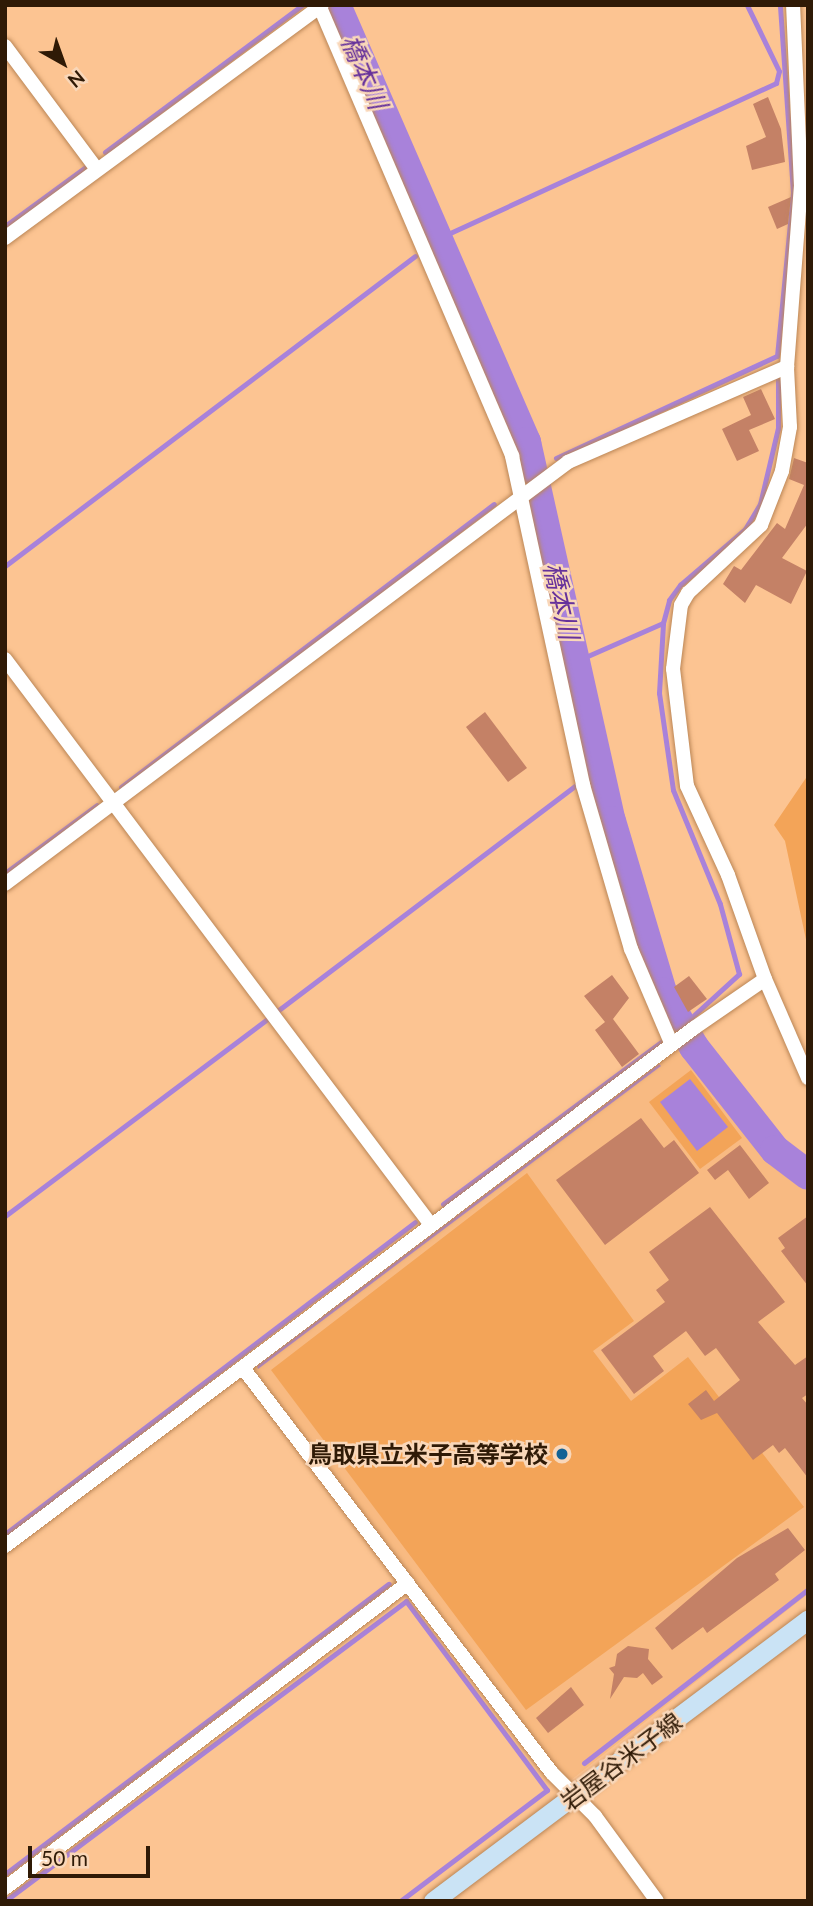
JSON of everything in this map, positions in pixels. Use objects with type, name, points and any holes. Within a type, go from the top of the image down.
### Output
[{"type":"main road","name":"岩屋谷米子線","points":[[433,1901],[808,1619]]},
{"type":"street","points":[[793,5],[805,188],[787,367],[790,427],[770,510],[751,538],[688,593],[676,626],[673,670],[687,786],[728,875],[765,979],[808,1078]]},
{"type":"street","points":[[5,238],[96,168],[320,6],[512,456],[583,785],[631,949],[674,1043]]},
{"type":"street","points":[[5,46],[96,168]]},
{"type":"street","points":[[5,884],[568,462],[787,367]]},
{"type":"street","points":[[5,659],[431,1225]]},
{"type":"street","points":[[5,1546],[694,1028],[765,979]]},
{"type":"street","points":[[243,1368],[574,1796],[594,1816],[657,1901]]},
{"type":"street","points":[[5,1888],[408,1583]]},
{"type":"shaded area","points":[[808,775],[808,949],[785,841],[774,825]]},
{"type":"shaded area","name":"鳥取県立米子高等学校","points":[[684,1044],[762,1148],[808,1182],[808,1594],[571,1780],[564,1780],[253,1368]]},
{"type":"shaded area","points":[[659,1064],[661,1066],[258,1369],[257,1366]]},
{"type":"shaded area","points":[[691,1070],[742,1138],[700,1169],[649,1102]]},
{"type":"shaded area","points":[[690,1079],[728,1127],[697,1151],[660,1102]]},
{"type":"shaded area","points":[[527,1173],[634,1321],[593,1351],[631,1401],[688,1357],[804,1507],[526,1710],[271,1370]]},
{"type":"building","points":[[768,97],[781,129],[785,162],[752,170],[746,146],[766,137],[753,104]]},
{"type":"building","points":[[791,197],[788,224],[777,229],[768,207]]},
{"type":"building","points":[[761,389],[775,419],[749,430],[759,451],[737,461],[722,429],[751,415],[743,397]]},
{"type":"building","points":[[794,458],[808,463],[808,523],[782,558],[807,571],[791,604],[756,585],[745,603],[723,584],[734,566],[741,570],[777,523],[785,529],[804,485],[789,479]]},
{"type":"building","points":[[485,712],[527,768],[508,782],[466,727]]},
{"type":"building","points":[[612,975],[629,998],[613,1019],[639,1054],[622,1067],[595,1030],[605,1022],[584,996]]},
{"type":"building","points":[[689,976],[707,999],[688,1012],[674,987]]},
{"type":"building","points":[[641,1118],[664,1148],[674,1140],[699,1173],[605,1245],[556,1180]]},
{"type":"building","points":[[740,1145],[769,1183],[749,1199],[728,1170],[715,1180],[707,1170]]},
{"type":"building","points":[[710,1207],[785,1302],[758,1322],[795,1365],[808,1356],[808,1394],[802,1398],[808,1405],[808,1478],[785,1448],[779,1453],[773,1445],[753,1460],[717,1413],[701,1420],[688,1404],[706,1390],[714,1401],[740,1380],[716,1348],[705,1356],[686,1331],[653,1356],[664,1371],[634,1394],[601,1350],[665,1302],[656,1290],[669,1280],[649,1252]]},
{"type":"building","points":[[808,1216],[808,1286],[781,1251],[785,1248],[778,1238]]},
{"type":"building","points":[[788,1528],[805,1550],[775,1574],[779,1580],[707,1633],[703,1627],[672,1650],[655,1628],[737,1558]]},
{"type":"building","points":[[628,1646],[649,1649],[648,1659],[663,1677],[652,1685],[643,1673],[637,1678],[624,1677],[610,1699],[614,1674],[609,1668],[615,1666],[617,1654]]},
{"type":"building","points":[[571,1687],[584,1705],[548,1733],[536,1718]]},
{"type":"waterway","points":[[105,152],[302,5]]},
{"type":"waterway","name":"橋本川","points":[[336,5],[526,442],[611,821],[662,992],[694,1047],[775,1150],[808,1175]]},
{"type":"waterway","points":[[450,233],[776,83],[779,71],[747,5]]},
{"type":"waterway","points":[[556,458],[777,356],[793,192],[780,5]]},
{"type":"waterway","points":[[5,226],[87,166]]},
{"type":"waterway","points":[[5,566],[415,256]]},
{"type":"waterway","points":[[694,1015],[739,974],[720,904],[673,790],[659,693],[663,623],[669,600],[680,585],[745,529],[760,504],[778,428],[778,376]]},
{"type":"waterway","points":[[121,787],[494,504]]},
{"type":"waterway","points":[[574,662],[663,623]]},
{"type":"waterway","points":[[276,1012],[575,786]]},
{"type":"waterway","points":[[5,873],[97,805]]},
{"type":"waterway","points":[[5,1216],[267,1019]]},
{"type":"waterway","points":[[443,1204],[661,1042]]},
{"type":"waterway","points":[[5,1534],[415,1222]]},
{"type":"waterway","points":[[5,1874],[389,1584]]},
{"type":"waterway","points":[[584,1763],[808,1589]]},
{"type":"waterway","points":[[5,1901],[406,1601],[547,1790],[400,1901]]},
{"type":"place","name":"鳥取県立米子高等学校","points":[[562,1454]]}]
